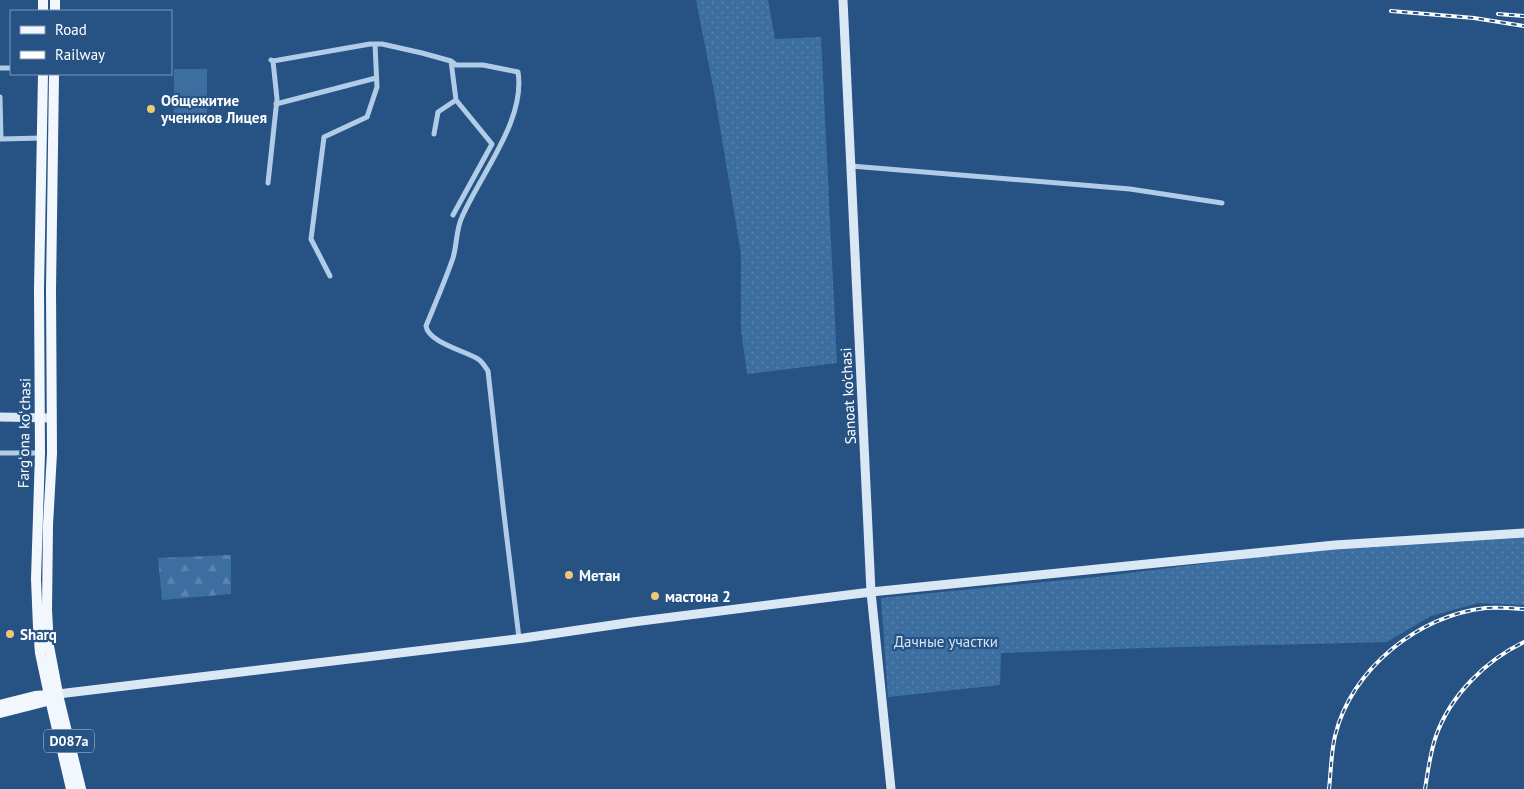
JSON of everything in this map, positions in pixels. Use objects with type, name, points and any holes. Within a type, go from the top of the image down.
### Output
[{"type":"main road","name":"Sanoat ko'chasi","points":[[843,0],[871,592],[891,789]]},
{"type":"main road","name":"Fargʻona koʻchasi","points":[[43,75],[39,290],[38,627],[40,653],[81,789]]},
{"type":"main road","name":"Fargʻona koʻchasi","points":[[54,75],[51,246],[52,418],[47,602],[54,697],[72,789]]},
{"type":"main road","points":[[0,417],[52,418]]},
{"type":"main road","points":[[0,713],[78,692],[422,651],[871,592],[1335,545],[1524,533]]},
{"type":"main road","points":[[0,705],[35,696],[54,697]]},
{"type":"street","points":[[330,276],[311,239],[324,137],[367,117],[377,86],[375,44]]},
{"type":"street","points":[[268,183],[276,104],[272,60],[382,44],[414,51],[456,65],[483,65],[518,72],[519,96],[506,133],[461,218],[453,257],[426,330],[454,349],[479,360],[488,371],[502,506],[519,638]]},
{"type":"street","points":[[451,62],[456,100],[492,144],[453,215]]},
{"type":"street","points":[[276,104],[376,78]]},
{"type":"street","points":[[0,97],[1,140],[42,138]]},
{"type":"street","points":[[434,134],[438,112],[456,100]]},
{"type":"street","points":[[851,166],[1130,189],[1222,203]]},
{"type":"street","points":[[0,453],[40,452]]},
{"type":"green space","points":[[696,0],[768,0],[775,39],[821,37],[837,363],[747,374],[741,329],[741,254],[714,91]]},
{"type":"green space","points":[[174,69],[207,69],[207,121],[174,121]]},
{"type":"green space","name":"Дачные участки","points":[[1524,535],[1524,605],[1478,603],[1431,616],[1387,642],[1001,653],[1000,685],[888,697],[881,598],[1096,577],[1397,540]]},
{"type":"green space","points":[[231,555],[231,594],[162,600],[158,558]]},
{"type":"railway","points":[[1391,11],[1474,18],[1524,26]]},
{"type":"railway","points":[[1498,14],[1524,16]]},
{"type":"railway","points":[[1329,789],[1335,736],[1343,712],[1356,689],[1372,668],[1391,650],[1413,634],[1436,622],[1461,613],[1486,608],[1524,609]]},
{"type":"railway","points":[[1425,789],[1434,742],[1450,707],[1460,693],[1483,669],[1524,642]]},
{"type":"place","name":"Общежитие учеников Лицея","points":[[151,109]]},
{"type":"place","name":"Метан","points":[[569,575]]},
{"type":"place","name":"мастона 2","points":[[655,596]]},
{"type":"place","name":"Sharq","points":[[10,634]]}]
